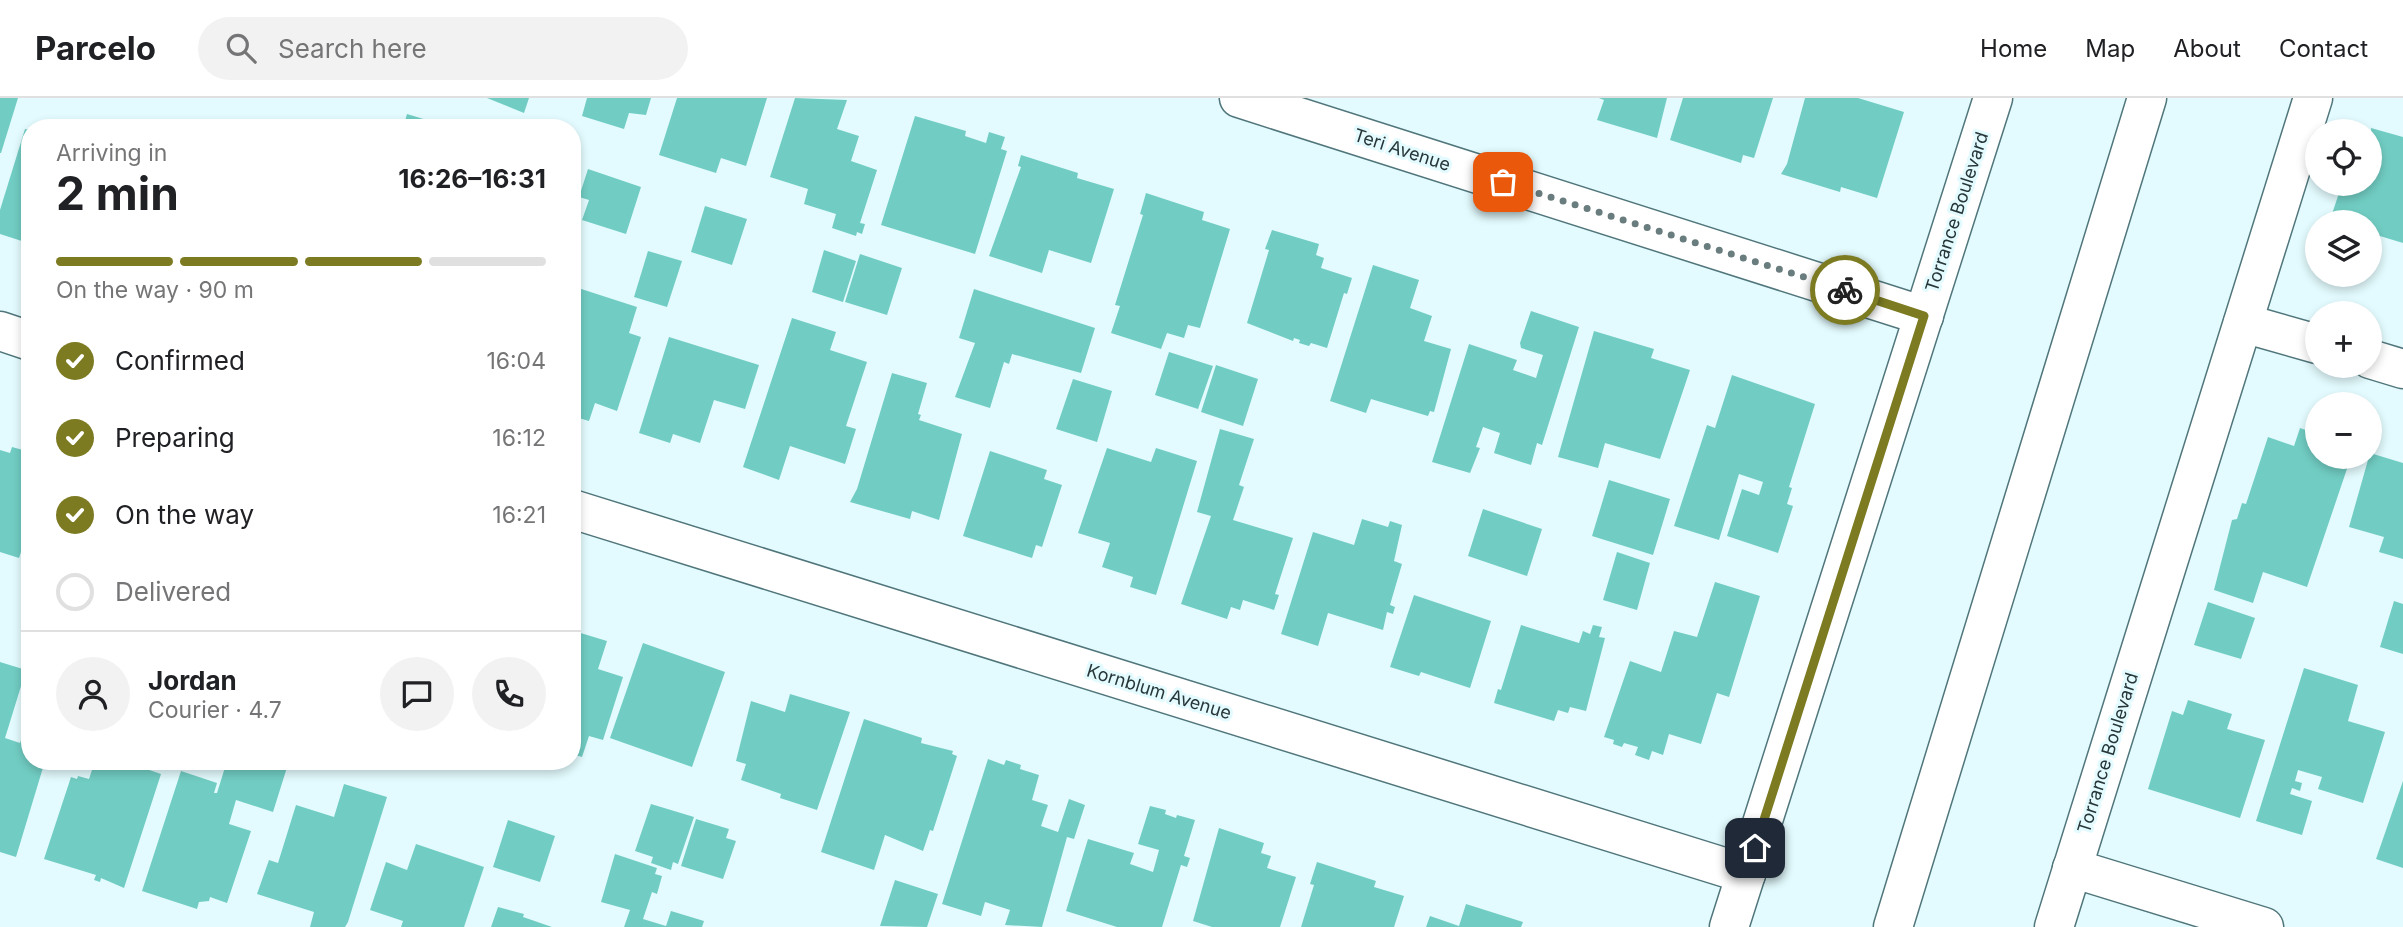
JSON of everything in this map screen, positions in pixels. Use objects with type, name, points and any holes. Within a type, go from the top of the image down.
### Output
[{"type":"street","name":"Teri Avenue","points":[[1239,98],[1924,316]]},
{"type":"street","name":"Torrance Boulevard","points":[[1730,927],[1993,98]]},
{"type":"street","points":[[1893,927],[2147,98]]},
{"type":"street","name":"Torrance Boulevard","points":[[2054,927],[2313,98]]},
{"type":"street","points":[[2243,323],[2305,341]]},
{"type":"street","points":[[0,331],[21,338]]},
{"type":"street","points":[[2382,363],[2403,369]]},
{"type":"street","name":"Kornblum Avenue","points":[[581,512],[1746,874]]},
{"type":"street","points":[[2072,869],[2264,927]]},
{"type":"building","points":[[0,98],[18,98],[1,153],[0,153]]},
{"type":"building","points":[[487,98],[529,98],[524,113]]},
{"type":"building","points":[[587,98],[651,98],[646,115],[629,113],[624,129],[582,116]]},
{"type":"building","points":[[677,98],[767,98],[746,166],[721,158],[716,173],[659,155]]},
{"type":"building","points":[[795,98],[847,100],[837,129],[859,136],[851,161],[877,170],[860,223],[865,224],[862,234],[857,232],[856,236],[832,228],[836,214],[804,204],[808,189],[770,177]]},
{"type":"building","points":[[1599,98],[1667,98],[1657,138],[1597,120],[1604,100]]},
{"type":"building","points":[[1683,98],[1773,98],[1754,158],[1743,155],[1741,163],[1670,140]]},
{"type":"building","points":[[1805,98],[1858,98],[1904,112],[1877,198],[1841,187],[1840,192],[1781,174],[1787,164]]},
{"type":"building","points":[[407,114],[424,119],[406,119]]},
{"type":"building","points":[[915,116],[966,131],[965,136],[986,143],[989,132],[1005,137],[1001,149],[1007,151],[975,254],[881,225]]},
{"type":"building","points":[[2382,131],[2403,137],[2403,243],[2382,237],[2382,210],[2333,210],[2338,196],[2382,196]]},
{"type":"building","points":[[21,142],[21,241],[0,234],[0,210]]},
{"type":"building","points":[[1021,155],[1078,173],[1077,178],[1114,189],[1091,263],[1049,250],[1042,273],[989,256],[1021,167],[1018,166]]},
{"type":"building","points":[[588,169],[641,187],[626,234],[582,220],[589,200],[581,198]]},
{"type":"building","points":[[1146,193],[1204,212],[1202,220],[1230,229],[1200,328],[1188,325],[1184,338],[1167,333],[1161,349],[1111,333],[1120,306],[1115,305],[1143,215],[1140,214]]},
{"type":"building","points":[[705,206],[747,219],[732,265],[691,252]]},
{"type":"building","points":[[1272,230],[1319,244],[1316,255],[1324,258],[1321,268],[1352,278],[1347,294],[1344,293],[1327,348],[1311,343],[1309,346],[1299,343],[1300,340],[1294,338],[1293,341],[1247,323],[1269,250],[1265,249]]},
{"type":"building","points":[[824,250],[856,261],[843,302],[812,292]]},
{"type":"building","points":[[648,251],[682,261],[667,307],[634,297]]},
{"type":"building","points":[[860,254],[902,268],[887,315],[845,302]]},
{"type":"building","points":[[1373,265],[1419,280],[1410,308],[1432,316],[1424,341],[1451,349],[1434,412],[1430,411],[1428,416],[1371,399],[1366,413],[1330,401]]},
{"type":"building","points":[[581,289],[637,307],[629,333],[641,337],[617,411],[595,403],[589,421],[581,419]]},
{"type":"building","points":[[974,289],[1095,328],[1081,373],[1012,354],[1009,364],[1004,362],[990,408],[955,397],[975,343],[959,338]]},
{"type":"building","points":[[1531,311],[1579,327],[1542,445],[1537,443],[1531,465],[1494,453],[1500,433],[1483,427],[1476,447],[1480,448],[1470,473],[1432,462],[1469,344],[1517,360],[1513,370],[1536,378],[1543,355],[1521,348],[1520,343]]},
{"type":"building","points":[[792,318],[836,332],[830,350],[867,362],[846,426],[856,429],[845,464],[790,446],[779,480],[743,467]]},
{"type":"building","points":[[1594,331],[1654,349],[1651,358],[1690,370],[1660,459],[1605,443],[1598,468],[1558,457]]},
{"type":"building","points":[[669,337],[759,365],[745,409],[714,400],[700,443],[673,434],[670,443],[639,433]]},
{"type":"building","points":[[1169,352],[1213,366],[1198,409],[1155,395]]},
{"type":"building","points":[[1216,365],[1258,379],[1243,426],[1201,412]]},
{"type":"building","points":[[892,373],[927,383],[918,414],[921,415],[919,420],[962,434],[939,520],[912,511],[910,519],[850,502],[857,489]]},
{"type":"building","points":[[1732,375],[1815,404],[1789,487],[1792,488],[1787,504],[1793,506],[1778,553],[1727,536],[1742,489],[1759,495],[1763,482],[1739,474],[1719,540],[1674,526],[1707,425],[1715,428]]},
{"type":"building","points":[[1073,379],[1112,391],[1097,442],[1056,429]]},
{"type":"building","points":[[2300,428],[2305,430],[2305,469],[2347,469],[2307,587],[2263,572],[2253,603],[2214,590],[2232,520],[2237,519],[2242,503],[2246,504],[2268,437],[2294,446]]},
{"type":"building","points":[[1220,429],[1254,439],[1239,485],[1244,487],[1233,520],[1293,538],[1275,594],[1279,595],[1274,610],[1243,600],[1240,610],[1231,607],[1227,619],[1181,604],[1211,516],[1197,512]]},
{"type":"building","points":[[12,447],[21,449],[19,558],[0,552],[0,450],[10,453]]},
{"type":"building","points":[[1107,448],[1151,462],[1156,448],[1197,461],[1156,595],[1130,587],[1133,577],[1102,567],[1110,543],[1078,533]]},
{"type":"building","points":[[990,451],[1047,470],[1044,479],[1062,485],[1042,547],[1036,545],[1032,558],[963,536]]},
{"type":"building","points":[[2382,457],[2403,463],[2403,559],[2379,552],[2384,537],[2349,527],[2365,469],[2382,469]]},
{"type":"building","points":[[1609,480],[1670,499],[1653,555],[1592,536]]},
{"type":"building","points":[[1483,509],[1542,529],[1527,576],[1468,556]]},
{"type":"building","points":[[1362,519],[1388,527],[1390,521],[1402,525],[1394,561],[1402,564],[1390,605],[1395,607],[1393,614],[1387,612],[1383,630],[1328,613],[1318,646],[1281,634],[1313,532],[1354,545]]},
{"type":"building","points":[[1617,552],[1650,563],[1637,610],[1603,600]]},
{"type":"building","points":[[1715,582],[1760,596],[1729,697],[1717,693],[1701,744],[1669,734],[1663,755],[1652,751],[1649,760],[1635,755],[1638,747],[1624,743],[1622,747],[1613,744],[1614,740],[1604,737],[1630,661],[1661,672],[1674,631],[1697,637]]},
{"type":"building","points":[[1414,595],[1491,621],[1470,688],[1421,672],[1419,676],[1390,667]]},
{"type":"building","points":[[2394,601],[2403,604],[2403,654],[2380,647]]},
{"type":"building","points":[[2208,602],[2255,618],[2241,659],[2194,645]]},
{"type":"building","points":[[1521,625],[1579,643],[1583,631],[1590,634],[1593,625],[1602,627],[1599,637],[1605,638],[1586,711],[1570,707],[1568,713],[1558,710],[1554,721],[1494,703],[1498,689],[1501,690]]},
{"type":"building","points":[[581,633],[607,641],[598,669],[623,677],[603,740],[589,736],[582,757]]},
{"type":"building","points":[[643,643],[725,672],[692,767],[610,738]]},
{"type":"building","points":[[0,662],[21,668],[21,686],[5,738],[20,743],[21,740],[21,770],[42,770],[16,857],[0,852]]},
{"type":"building","points":[[2304,668],[2358,685],[2348,721],[2385,732],[2363,803],[2318,789],[2322,777],[2298,770],[2295,781],[2302,783],[2300,791],[2292,788],[2290,794],[2312,801],[2302,835],[2256,821]]},
{"type":"building","points":[[790,694],[850,712],[817,810],[780,798],[781,794],[741,780],[746,764],[736,761],[751,701],[785,712]]},
{"type":"building","points":[[2188,700],[2232,714],[2227,729],[2265,740],[2240,818],[2148,789],[2172,711],[2183,715]]},
{"type":"building","points":[[864,719],[922,738],[921,743],[953,751],[952,754],[957,756],[933,831],[930,830],[923,851],[885,835],[874,870],[821,852]]},
{"type":"building","points":[[988,759],[1004,765],[1006,760],[1021,765],[1020,769],[1039,775],[1032,800],[1048,805],[1041,826],[1058,832],[1069,799],[1085,805],[1074,839],[1067,837],[1042,927],[1005,925],[1010,910],[985,902],[981,916],[942,904]]},
{"type":"building","points":[[92,770],[149,770],[161,774],[124,888],[101,878],[100,882],[94,880],[96,875],[44,859],[71,777],[89,779]]},
{"type":"building","points":[[224,770],[286,770],[273,812],[236,800],[229,824],[251,831],[227,903],[210,897],[209,901],[199,902],[197,909],[142,891],[181,771],[217,783],[214,793],[217,793]]},
{"type":"building","points":[[2403,781],[2403,868],[2376,859]]},
{"type":"building","points":[[344,784],[387,797],[348,922],[345,927],[310,927],[314,912],[257,894],[269,860],[278,863],[296,805],[334,817]]},
{"type":"building","points":[[651,804],[694,817],[678,864],[673,862],[671,870],[651,863],[653,857],[635,851]]},
{"type":"building","points":[[1150,806],[1166,810],[1165,814],[1176,818],[1177,815],[1195,820],[1184,856],[1190,858],[1187,867],[1181,865],[1162,927],[1117,927],[1066,911],[1088,839],[1134,853],[1130,864],[1153,872],[1159,850],[1138,844]]},
{"type":"building","points":[[696,819],[729,829],[726,838],[736,841],[723,879],[681,866]]},
{"type":"building","points":[[508,820],[555,836],[540,882],[493,867]]},
{"type":"building","points":[[1219,828],[1264,843],[1261,853],[1271,856],[1267,868],[1296,877],[1280,927],[1212,927],[1193,921]]},
{"type":"building","points":[[416,844],[484,867],[464,927],[401,927],[403,921],[370,910],[386,862],[407,870]]},
{"type":"building","points":[[615,854],[657,868],[655,874],[662,876],[657,894],[652,892],[643,919],[666,926],[671,911],[704,921],[702,927],[624,927],[630,910],[601,902]]},
{"type":"building","points":[[1317,862],[1376,881],[1374,887],[1404,896],[1394,927],[1301,927],[1314,885],[1310,884]]},
{"type":"building","points":[[895,880],[938,894],[927,927],[880,926]]},
{"type":"building","points":[[1466,904],[1523,922],[1521,927],[1426,927],[1430,916],[1459,926]]},
{"type":"building","points":[[498,907],[524,914],[523,917],[552,927],[491,927]]},
{"type":"way so far","points":[[1503,182],[1845,290]]},
{"type":"route","points":[[1755,848],[1924,316],[1845,290]]}]
